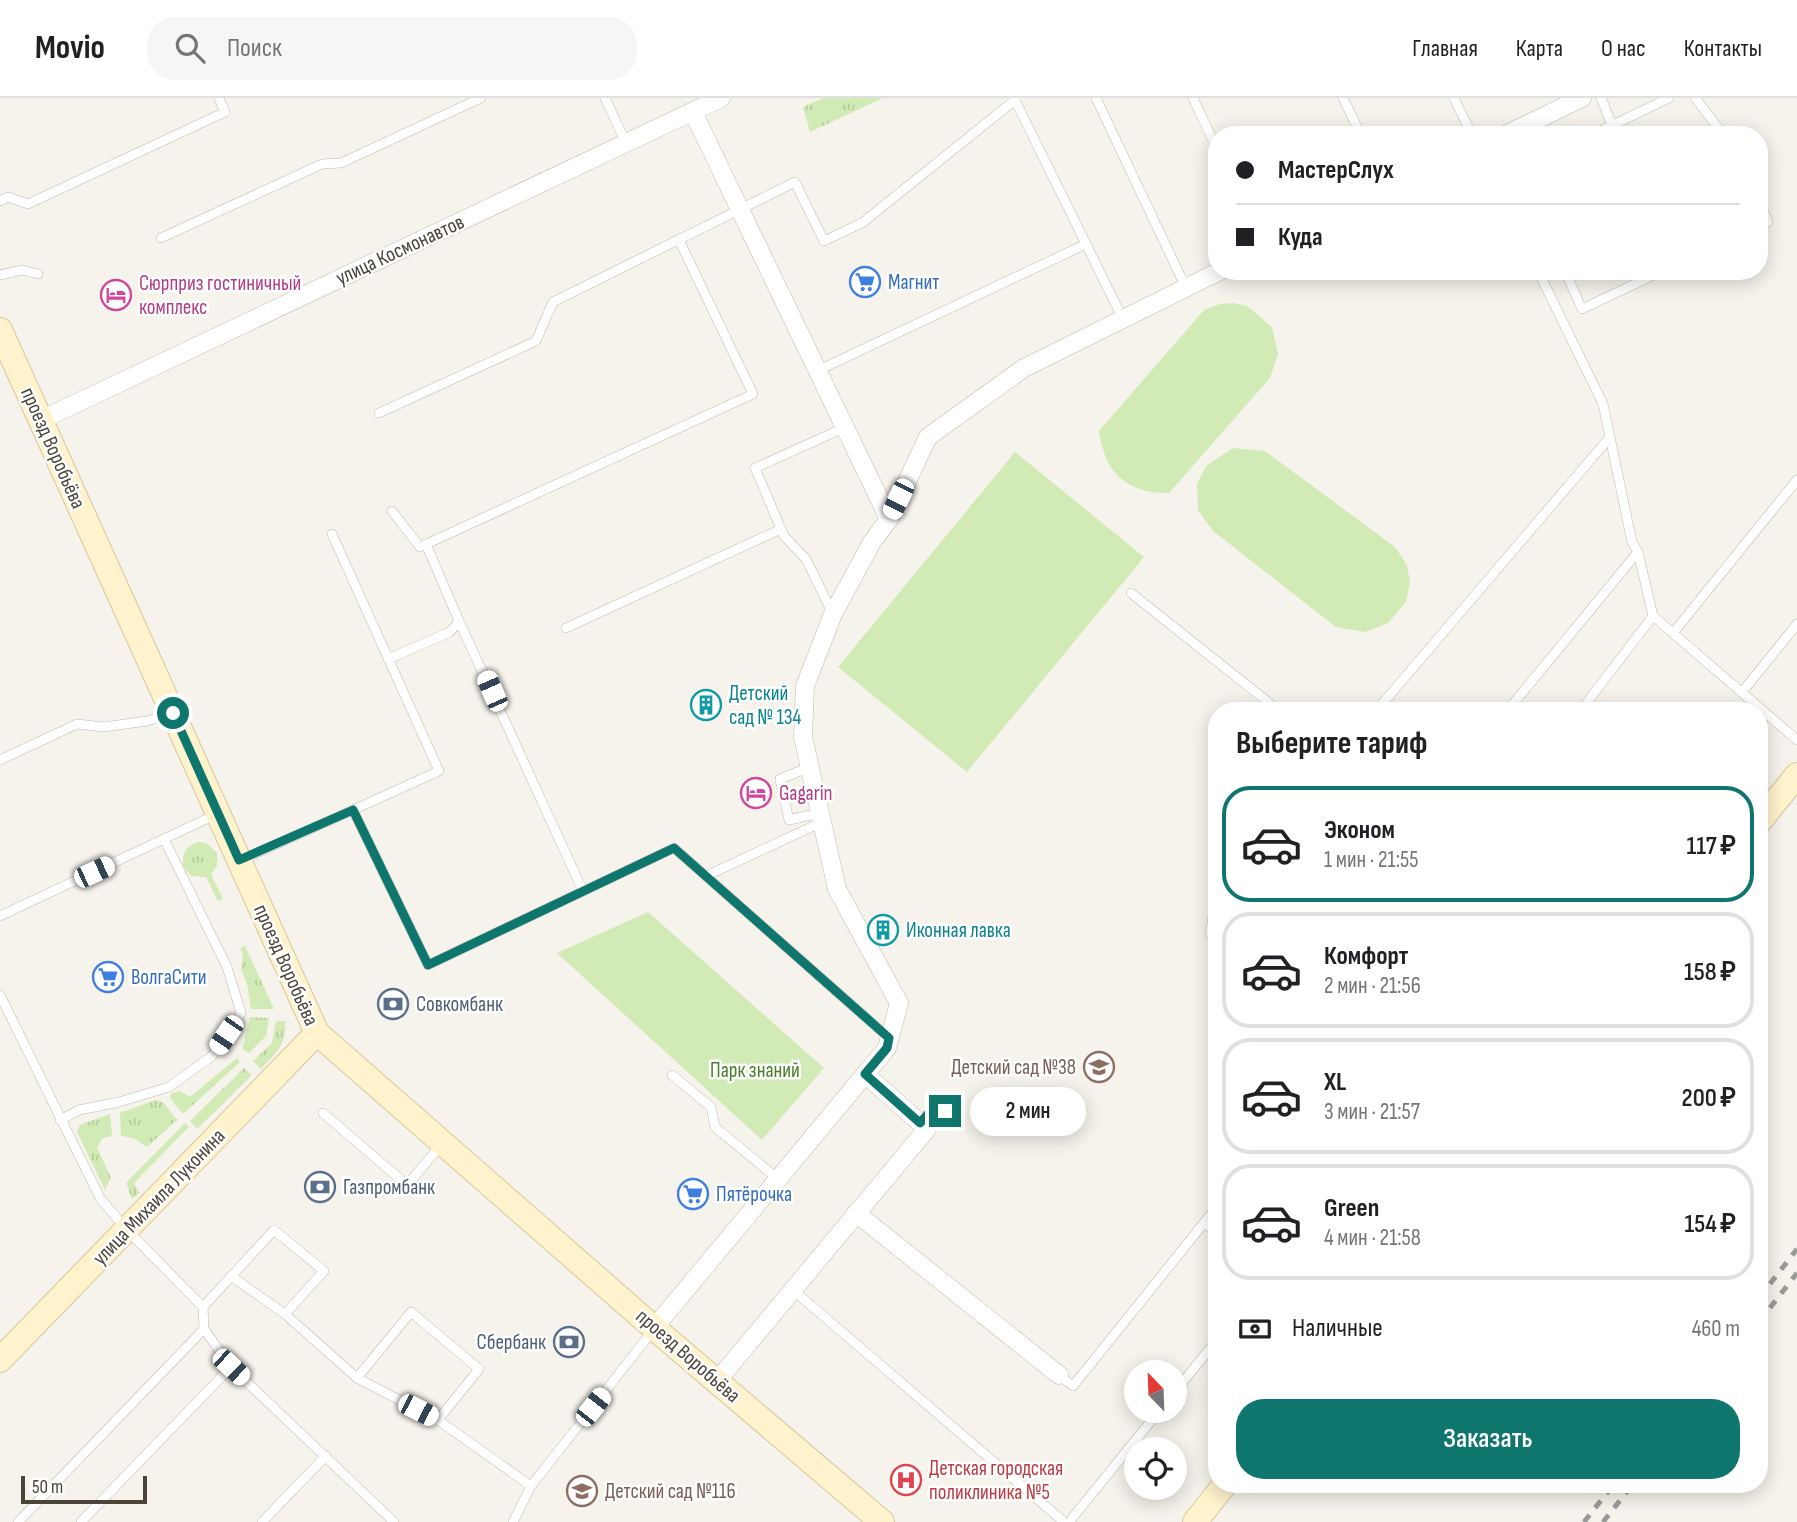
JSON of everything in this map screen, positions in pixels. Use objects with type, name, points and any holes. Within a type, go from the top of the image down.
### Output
[{"type":"main road","name":"проезд Воробьёва","points":[[0,330],[317,1033],[654,1328],[882,1522]]},
{"type":"main road","points":[[1768,811],[1797,775]]},
{"type":"main road","name":"улица Михаила Луконина","points":[[0,1360],[317,1033]]},
{"type":"main road","points":[[1195,1522],[1219,1493]]},
{"type":"street","name":"улица Космонавтов","points":[[41,420],[722,98]]},
{"type":"street","points":[[1523,126],[1581,98]]},
{"type":"street","points":[[694,111],[889,519]]},
{"type":"street","points":[[654,1328],[887,1048],[899,1003],[837,890],[803,737],[805,686],[832,614],[872,542],[889,519],[928,437],[1024,369],[1208,277]]},
{"type":"street","points":[[717,1381],[927,1129],[865,1074]]},
{"type":"street","points":[[856,1213],[1059,1375]]},
{"type":"lane","points":[[0,201],[8,197],[28,204],[225,112],[219,98]]},
{"type":"lane","points":[[161,238],[322,164],[341,163],[481,98]]},
{"type":"lane","points":[[604,98],[626,143]]},
{"type":"lane","points":[[1096,98],[1186,288]]},
{"type":"lane","points":[[1193,98],[1208,130]]},
{"type":"lane","points":[[1343,98],[1356,126]]},
{"type":"lane","points":[[1454,98],[1468,126]]},
{"type":"lane","points":[[1601,98],[1612,125],[1669,98]]},
{"type":"lane","points":[[1695,98],[1717,126]]},
{"type":"lane","points":[[380,413],[536,341],[553,302],[795,182],[824,241],[862,223],[1015,99],[1123,319]]},
{"type":"lane","points":[[392,511],[419,547],[752,394],[679,240]]},
{"type":"lane","points":[[819,370],[1086,244]]},
{"type":"lane","points":[[0,275],[22,270],[38,274]]},
{"type":"lane","points":[[1542,280],[1603,404],[1632,542],[1638,552],[1653,616],[1755,702]]},
{"type":"lane","points":[[1569,280],[1582,309],[1643,280]]},
{"type":"lane","points":[[832,614],[806,559],[784,536],[755,468],[846,427]]},
{"type":"lane","points":[[1384,702],[1610,437]]},
{"type":"lane","points":[[1673,633],[1797,480]]},
{"type":"lane","points":[[566,628],[781,529]]},
{"type":"lane","points":[[239,860],[439,771],[332,534]]},
{"type":"lane","points":[[426,544],[583,891]]},
{"type":"lane","points":[[1515,702],[1638,552]]},
{"type":"lane","points":[[1131,593],[1268,702]]},
{"type":"lane","points":[[1587,702],[1653,616]]},
{"type":"lane","points":[[388,659],[450,632],[459,621]]},
{"type":"lane","points":[[1743,691],[1797,624]]},
{"type":"lane","points":[[0,760],[76,724],[104,727],[173,713]]},
{"type":"lane","points":[[1768,714],[1797,740]]},
{"type":"lane","points":[[810,767],[780,779],[789,820],[821,818]]},
{"type":"lane","points":[[353,810],[428,965],[674,848],[889,1038]]},
{"type":"lane","points":[[0,916],[218,814]]},
{"type":"lane","points":[[706,876],[821,818]]},
{"type":"lane","points":[[60,1120],[79,1110],[119,1102],[169,1087],[212,1056],[241,1013],[227,967],[164,839]]},
{"type":"lane","points":[[0,995],[100,1198],[127,1230],[202,1307],[204,1329],[231,1367],[394,1522]]},
{"type":"lane","points":[[672,1075],[710,1107],[715,1127],[778,1179]]},
{"type":"lane","points":[[920,1123],[937,1104],[945,1111]]},
{"type":"lane","points":[[323,1113],[407,1185],[443,1143]]},
{"type":"lane","points":[[1059,1375],[1073,1386],[1208,1218]]},
{"type":"lane","points":[[1204,1223],[1208,1226]]},
{"type":"lane","points":[[202,1307],[274,1230],[324,1271],[285,1314]]},
{"type":"lane","points":[[231,1276],[285,1314],[357,1378],[438,1420],[531,1486]]},
{"type":"lane","points":[[793,1290],[1067,1522],[1149,1423]]},
{"type":"lane","points":[[357,1378],[411,1312],[479,1369],[438,1420]]},
{"type":"lane","points":[[513,1522],[531,1486],[654,1328]]},
{"type":"lane","points":[[18,1522],[204,1329]]},
{"type":"lane","points":[[1187,1377],[1208,1351]]},
{"type":"lane","points":[[81,1522],[231,1367]]},
{"type":"lane","points":[[262,1522],[326,1456]]},
{"type":"green space","points":[[823,98],[883,98],[810,132],[803,107]]},
{"type":"green space","points":[[1233,303],[1247,306],[1272,327],[1278,354],[1270,378],[1169,493],[1141,490],[1130,485],[1112,469],[1106,458],[1099,431],[1204,310]]},
{"type":"green space","points":[[1233,448],[1265,451],[1395,547],[1407,565],[1410,582],[1406,602],[1388,623],[1365,632],[1336,627],[1213,531],[1198,510],[1197,484],[1206,466]]},
{"type":"green space","points":[[1015,452],[1144,557],[967,772],[838,667]]},
{"type":"green space","points":[[198,842],[206,843],[217,853],[217,866],[211,874],[223,899],[218,901],[206,877],[191,876],[183,866],[186,851]]},
{"type":"green space","name":"Парк знаний","points":[[648,912],[824,1068],[762,1140],[557,953]]},
{"type":"green space","points":[[245,946],[274,1009],[251,1009],[247,984],[241,969],[243,954],[240,948]]},
{"type":"green space","points":[[250,1017],[269,1018],[266,1036],[249,1053],[243,1050],[243,1046]]},
{"type":"green space","points":[[276,1021],[285,1021],[284,1036],[279,1048],[261,1069],[253,1061],[272,1043]]},
{"type":"green space","points":[[237,1058],[240,1062],[183,1114],[170,1098],[171,1094],[179,1091],[190,1097]]},
{"type":"green space","points":[[244,1068],[252,1075],[197,1129],[190,1121]]},
{"type":"green space","points":[[155,1100],[163,1102],[177,1120],[147,1147],[133,1138],[121,1136],[120,1112]]},
{"type":"green space","points":[[110,1114],[112,1136],[103,1138],[97,1147],[111,1178],[105,1190],[77,1132],[82,1124]]},
{"type":"green space","points":[[185,1123],[189,1127],[134,1183],[139,1193],[132,1199],[126,1183]]},
{"type":"railway","points":[[1768,1286],[1797,1249]]},
{"type":"railway","points":[[1768,1310],[1797,1273]]},
{"type":"railway","points":[[1584,1522],[1607,1493]]},
{"type":"railway","points":[[1603,1522],[1626,1493]]},
{"type":"place","name":"Магнит","points":[[865,282]]},
{"type":"place","name":"Сюрприз гостиничный комплекс","points":[[116,295]]},
{"type":"place","name":"Детский сад № 134","points":[[706,705]]},
{"type":"place","name":"Gagarin","points":[[756,793]]},
{"type":"place","name":"Иконная лавка","points":[[883,930]]},
{"type":"place","name":"ВолгаСити","points":[[108,977]]},
{"type":"place","name":"Совкомбанк","points":[[393,1004]]},
{"type":"place","name":"Детский сад №38","points":[[1099,1067]]},
{"type":"place","name":"Газпромбанк","points":[[320,1187]]},
{"type":"place","name":"Пятёрочка","points":[[693,1194]]},
{"type":"place","name":"Сбербанк","points":[[569,1342]]},
{"type":"place","name":"Детская городская поликлиника №5","points":[[906,1480]]},
{"type":"place","name":"Детский сад №116","points":[[582,1491]]},
{"type":"route","points":[[173,713],[239,860],[353,810],[428,965],[674,848],[889,1038],[887,1048],[865,1074],[920,1123],[937,1104],[945,1111]]}]
